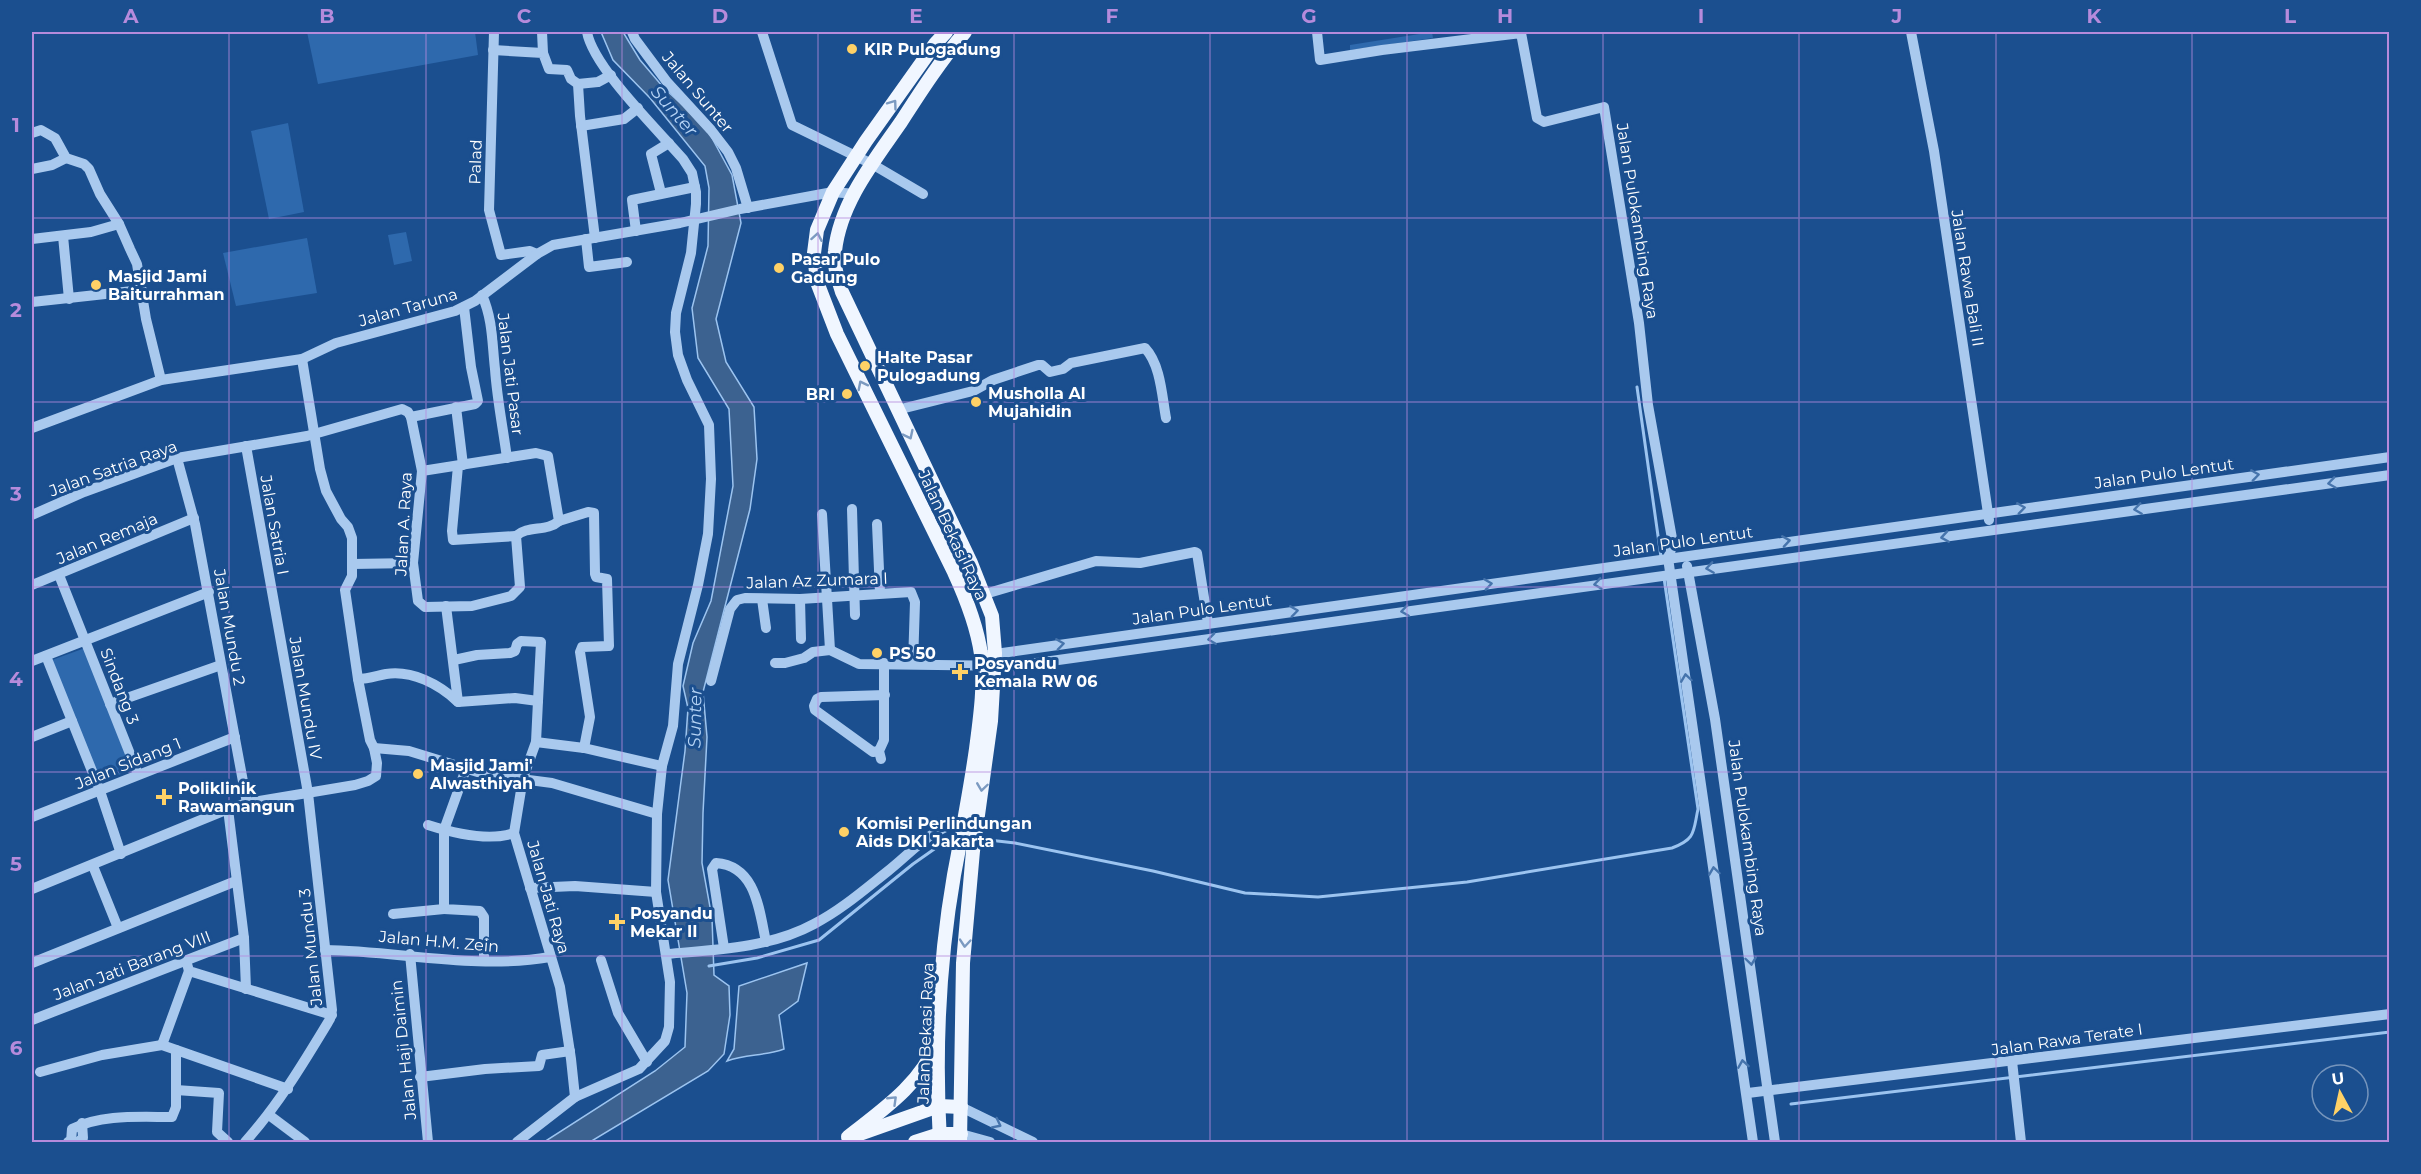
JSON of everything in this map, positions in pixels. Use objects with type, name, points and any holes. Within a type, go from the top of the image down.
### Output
[{"type":"main road","name":"Jalan Bekasi Raya","points":[[946,32],[856,156],[833,192],[821,218],[816,240],[817,282],[837,334],[962,588],[985,662],[991,721],[968,825],[966,851],[961,1138]]},
{"type":"main road","name":"Jalan Bekasi Raya","points":[[965,32],[945,56],[872,164],[855,194],[839,228],[835,265],[842,292],[985,594],[992,616],[985,662]]},
{"type":"main road","name":"Jalan Bekasi Raya","points":[[940,1138],[939,1035],[945,951],[954,874],[966,851]]},
{"type":"main road","points":[[845,1140],[884,1109],[922,1071],[939,1035]]},
{"type":"main road","points":[[845,1140],[939,1106],[961,1107]]},
{"type":"main road","points":[[915,1143],[940,1138],[961,1138]]},
{"type":"street","name":"Palad","points":[[494,32],[489,210],[501,255],[530,251],[537,254]]},
{"type":"street","points":[[542,32],[543,53],[549,69],[569,71],[571,79],[578,84],[598,82],[611,75]]},
{"type":"street","points":[[517,1143],[575,1097],[639,1069],[665,1041],[669,1028],[670,982],[669,954],[656,892],[657,814],[662,765],[673,726],[678,664],[708,534],[711,456],[709,425],[687,380],[678,355],[675,332],[676,313],[698,219],[692,173],[611,75],[592,48],[587,32]]},
{"type":"street","name":"Jalan Sunter","points":[[632,32],[667,82],[711,130],[728,153],[736,168],[744,208]]},
{"type":"street","points":[[762,32],[792,125],[872,164],[923,194]]},
{"type":"street","name":"Jalan Pulokambing Raya","points":[[1317,32],[1320,60],[1521,33],[1537,118],[1544,122],[1604,107],[1639,323],[1648,405],[1673,544],[1667,558]]},
{"type":"street","name":"Jalan Rawa Bali II","points":[[1911,32],[1934,151],[1991,530]]},
{"type":"street","points":[[494,50],[543,53]]},
{"type":"street","points":[[578,84],[590,239],[589,267],[627,262]]},
{"type":"street","points":[[581,126],[624,119],[638,108]]},
{"type":"street","points":[[32,133],[41,130],[53,137],[66,158],[84,164],[89,169],[100,194],[119,224],[137,264],[146,319],[161,380]]},
{"type":"street","points":[[661,192],[651,154],[669,143]]},
{"type":"street","points":[[32,169],[52,165],[66,158]]},
{"type":"street","points":[[636,231],[632,200],[661,192],[695,187]]},
{"type":"street","name":"Jalan Taruna","points":[[32,428],[161,380],[302,359],[336,343],[418,323],[464,307],[553,245],[833,192],[855,194]]},
{"type":"street","points":[[32,239],[92,232],[119,224]]},
{"type":"street","points":[[63,236],[69,298]]},
{"type":"street","points":[[32,302],[142,290]]},
{"type":"street","name":"Jalan Jati Pasar","points":[[482,295],[494,336],[495,368],[507,458]]},
{"type":"street","points":[[313,435],[402,409],[411,417],[476,403],[464,307]]},
{"type":"street","points":[[897,410],[973,391],[993,381],[1038,365],[1042,365],[1050,372],[1071,363],[1146,349],[1158,376],[1166,418]]},
{"type":"street","points":[[32,889],[247,803],[368,781],[376,776],[377,763],[358,679],[345,590],[352,576],[352,538],[348,526],[341,519],[326,491],[313,435],[302,359]]},
{"type":"street","points":[[456,407],[460,465],[452,531],[455,542],[516,536],[521,531],[551,527],[559,521],[588,512],[593,512],[595,515],[595,574],[596,577],[607,579],[609,644],[606,647],[582,647],[580,652],[590,717],[585,748]]},
{"type":"street","name":"Jalan A. Raya","points":[[411,417],[422,471],[413,563],[418,601],[425,608],[446,606]]},
{"type":"street","name":"Jalan Satria Raya","points":[[32,515],[84,492],[177,458],[313,435]]},
{"type":"street","name":"Jalan Satria I","points":[[246,446],[275,609]]},
{"type":"street","points":[[422,471],[536,453],[548,456],[559,521]]},
{"type":"street","name":"Jalan Pulo Lentut","points":[[985,662],[1208,623],[2390,456]]},
{"type":"street","name":"Jalan Mundu 2","points":[[177,458],[194,518],[247,803]]},
{"type":"street","points":[[2361,460],[2364,478]]},
{"type":"street","name":"Jalan Pulo Lentut","points":[[985,662],[1038,663],[2390,475]]},
{"type":"street","points":[[852,510],[855,615]]},
{"type":"street","points":[[822,514],[830,650]]},
{"type":"street","name":"Jalan Remaja","points":[[32,585],[194,518]]},
{"type":"street","points":[[877,524],[880,593]]},
{"type":"street","points":[[458,702],[446,606],[472,606],[510,596],[518,591],[520,586],[516,536]]},
{"type":"street","points":[[1673,544],[1685,556]]},
{"type":"street","points":[[985,594],[1096,561],[1140,563],[1195,552],[1208,623]]},
{"type":"street","name":"Jalan Pulokambing Raya","points":[[1685,556],[1715,718],[1775,1143]]},
{"type":"street","points":[[1667,558],[1748,1093],[1753,1143]]},
{"type":"street","points":[[352,564],[413,563]]},
{"type":"street","name":"Sindang 3","points":[[59,574],[138,774]]},
{"type":"street","name":"Sindang 3","points":[[32,661],[209,592]]},
{"type":"street","name":"Jalan Az Zumara I","points":[[711,681],[730,609],[735,602],[745,598],[800,599],[913,593],[913,664]]},
{"type":"street","points":[[762,599],[766,628]]},
{"type":"street","points":[[800,599],[801,639]]},
{"type":"street","name":"Jalan Mundu IV","points":[[275,609],[308,793]]},
{"type":"street","name":"Jalan Jati Raya","points":[[454,660],[477,655],[510,653],[521,641],[542,642],[536,742],[523,778],[514,833],[560,987],[575,1097]]},
{"type":"street","points":[[775,663],[785,663],[804,658],[813,652],[830,650],[859,664],[985,662]]},
{"type":"street","points":[[46,656],[100,791],[122,854]]},
{"type":"street","points":[[884,663],[885,695],[884,740],[880,755],[871,751],[815,710],[815,703],[821,697],[885,695]]},
{"type":"street","points":[[110,704],[221,665]]},
{"type":"street","points":[[358,679],[384,674],[406,674],[431,682],[458,702],[515,698],[538,701]]},
{"type":"street","points":[[32,737],[72,721]]},
{"type":"street","name":"Jalan Sidang 1","points":[[32,817],[235,737]]},
{"type":"street","points":[[536,742],[585,748],[662,765]]},
{"type":"street","points":[[374,748],[403,750],[465,769],[552,783],[657,814]]},
{"type":"street","points":[[444,909],[444,830],[465,769]]},
{"type":"street","name":"Jalan Mundu 3","points":[[245,1143],[288,1089],[332,1015],[308,793]]},
{"type":"street","points":[[228,810],[244,938],[246,989]]},
{"type":"street","points":[[428,825],[444,830],[488,836],[514,833]]},
{"type":"street","points":[[669,954],[766,942],[812,926],[840,909],[926,840],[949,825],[968,825]]},
{"type":"street","points":[[722,949],[711,868],[716,863],[734,866],[744,874],[752,887],[766,942]]},
{"type":"street","points":[[93,866],[118,928]]},
{"type":"street","points":[[32,963],[236,881]]},
{"type":"street","points":[[530,888],[575,886],[656,892]]},
{"type":"street","points":[[393,914],[444,909],[480,911],[484,917],[484,961]]},
{"type":"street","name":"Jalan Jati Barang VIII","points":[[32,1020],[188,965],[244,938]]},
{"type":"street","name":"Jalan H.M. Zein","points":[[325,950],[363,950],[484,961],[526,962],[550,957]]},
{"type":"street","name":"Jalan Haji Daimin","points":[[410,954],[411,984],[419,1034],[420,1077],[428,1143]]},
{"type":"street","points":[[601,960],[618,1012],[647,1062]]},
{"type":"street","points":[[162,1045],[188,965],[246,989],[332,1015]]},
{"type":"street","name":"Jalan Rawa Terate I","points":[[1748,1093],[2012,1066],[2390,1014]]},
{"type":"street","points":[[40,1072],[102,1055],[162,1045],[288,1089]]},
{"type":"street","points":[[82,1123],[83,1138],[78,1142],[69,1142],[72,1129],[82,1123],[120,1118],[172,1117],[175,1113],[176,1050]]},
{"type":"street","points":[[420,1077],[485,1069],[539,1066],[542,1055],[570,1052]]},
{"type":"street","points":[[2012,1066],[2021,1143]]},
{"type":"street","points":[[176,1090],[219,1094],[217,1132],[228,1143]]},
{"type":"street","points":[[961,1107],[1032,1142]]},
{"type":"street","points":[[269,1115],[305,1143]]},
{"type":"street","points":[[961,1138],[990,1143]]},
{"type":"shaded area","points":[[307,32],[475,32],[478,55],[318,84]]},
{"type":"shaded area","points":[[1432,32],[1433,38],[1350,50],[1350,45]]},
{"type":"shaded area","points":[[288,123],[304,212],[269,219],[251,131]]},
{"type":"shaded area","points":[[406,232],[412,261],[394,265],[388,235]]},
{"type":"shaded area","points":[[307,238],[317,293],[236,306],[223,253]]},
{"type":"shaded area","points":[[85,648],[131,770],[98,783],[52,660]]},
{"type":"water","name":"Sunter","points":[[601,32],[623,32],[640,60],[663,87],[706,127],[732,175],[741,223],[716,319],[726,362],[754,407],[757,459],[750,509],[703,692],[707,737],[702,863],[712,918],[714,975],[729,986],[730,1015],[724,1054],[708,1071],[590,1142],[544,1142],[655,1071],[685,1047],[687,993],[668,880],[685,751],[688,708],[683,686],[693,643],[711,601],[733,486],[729,409],[698,358],[692,308],[708,246],[709,188],[705,166],[650,98],[613,60]]},
{"type":"water","points":[[807,963],[798,1001],[779,1015],[784,1049],[727,1061],[734,1049],[739,986]]},
{"type":"waterway","points":[[1637,387],[1661,557]]},
{"type":"waterway","points":[[980,839],[1015,843],[1153,871],[1245,893],[1318,897],[1467,882],[1680,845],[1692,834],[1698,809],[1664,578]]},
{"type":"waterway","points":[[709,966],[757,958],[819,940],[913,864],[950,838],[958,838]]},
{"type":"waterway","points":[[1791,1104],[2390,1032]]},
{"type":"place","name":"KIR Pulogadung","points":[[852,49]]},
{"type":"place","name":"Pasar Pulo Gadung","points":[[779,268]]},
{"type":"place","name":"Masjid Jami Baiturrahman","points":[[96,285]]},
{"type":"place","name":"Halte Pasar Pulogadung","points":[[865,366]]},
{"type":"place","name":"BRI","points":[[847,394]]},
{"type":"place","name":"Musholla Al Mujahidin","points":[[976,402]]},
{"type":"place","name":"PS 50","points":[[877,653]]},
{"type":"place","name":"Posyandu Kemala RW 06","points":[[960,672]]},
{"type":"place","name":"Masjid Jami' Alwasthiyah","points":[[418,774]]},
{"type":"place","name":"Poliklinik Rawamangun","points":[[164,797]]},
{"type":"place","name":"Komisi Perlindungan Aids DKI Jakarta","points":[[844,832]]},
{"type":"place","name":"Posyandu Mekar II","points":[[617,922]]}]
